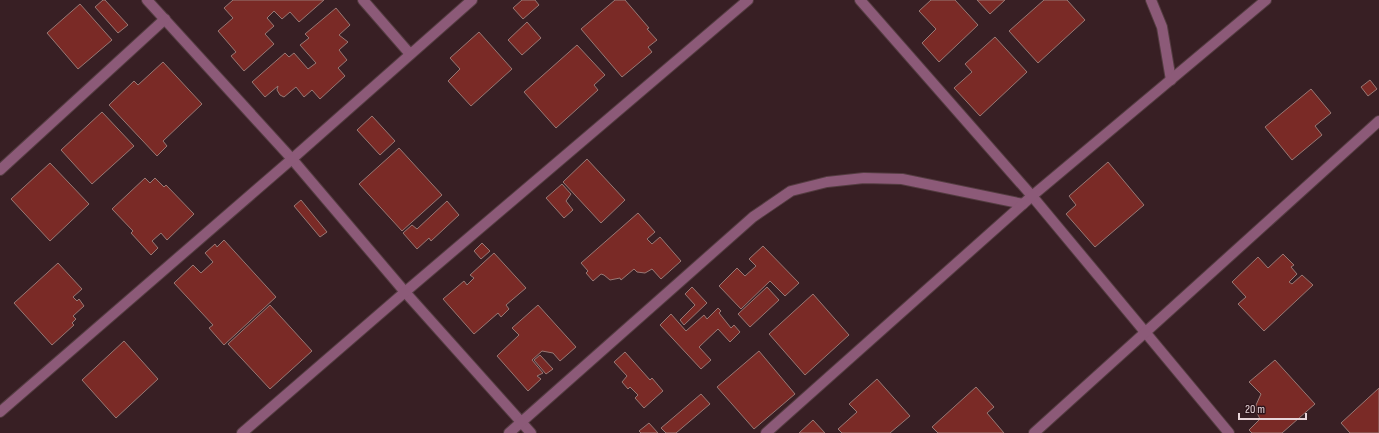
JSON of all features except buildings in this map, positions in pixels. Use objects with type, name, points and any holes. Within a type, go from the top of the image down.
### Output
[{"type":"street","points":[[147,0],[292,159],[406,292],[531,433]]},
{"type":"street","points":[[363,0],[410,54]]},
{"type":"street","points":[[0,412],[292,159],[472,0]]},
{"type":"street","points":[[242,433],[748,0]]},
{"type":"street","points":[[860,0],[1032,196],[1229,433]]},
{"type":"street","points":[[1151,0],[1162,27],[1171,80]]},
{"type":"street","points":[[766,433],[1032,196],[1266,0]]},
{"type":"street","points":[[0,170],[164,19]]},
{"type":"street","points":[[1034,433],[1377,128]]},
{"type":"street","points":[[509,433],[752,217],[790,191],[827,182],[864,178],[902,179],[1023,204]]}]
